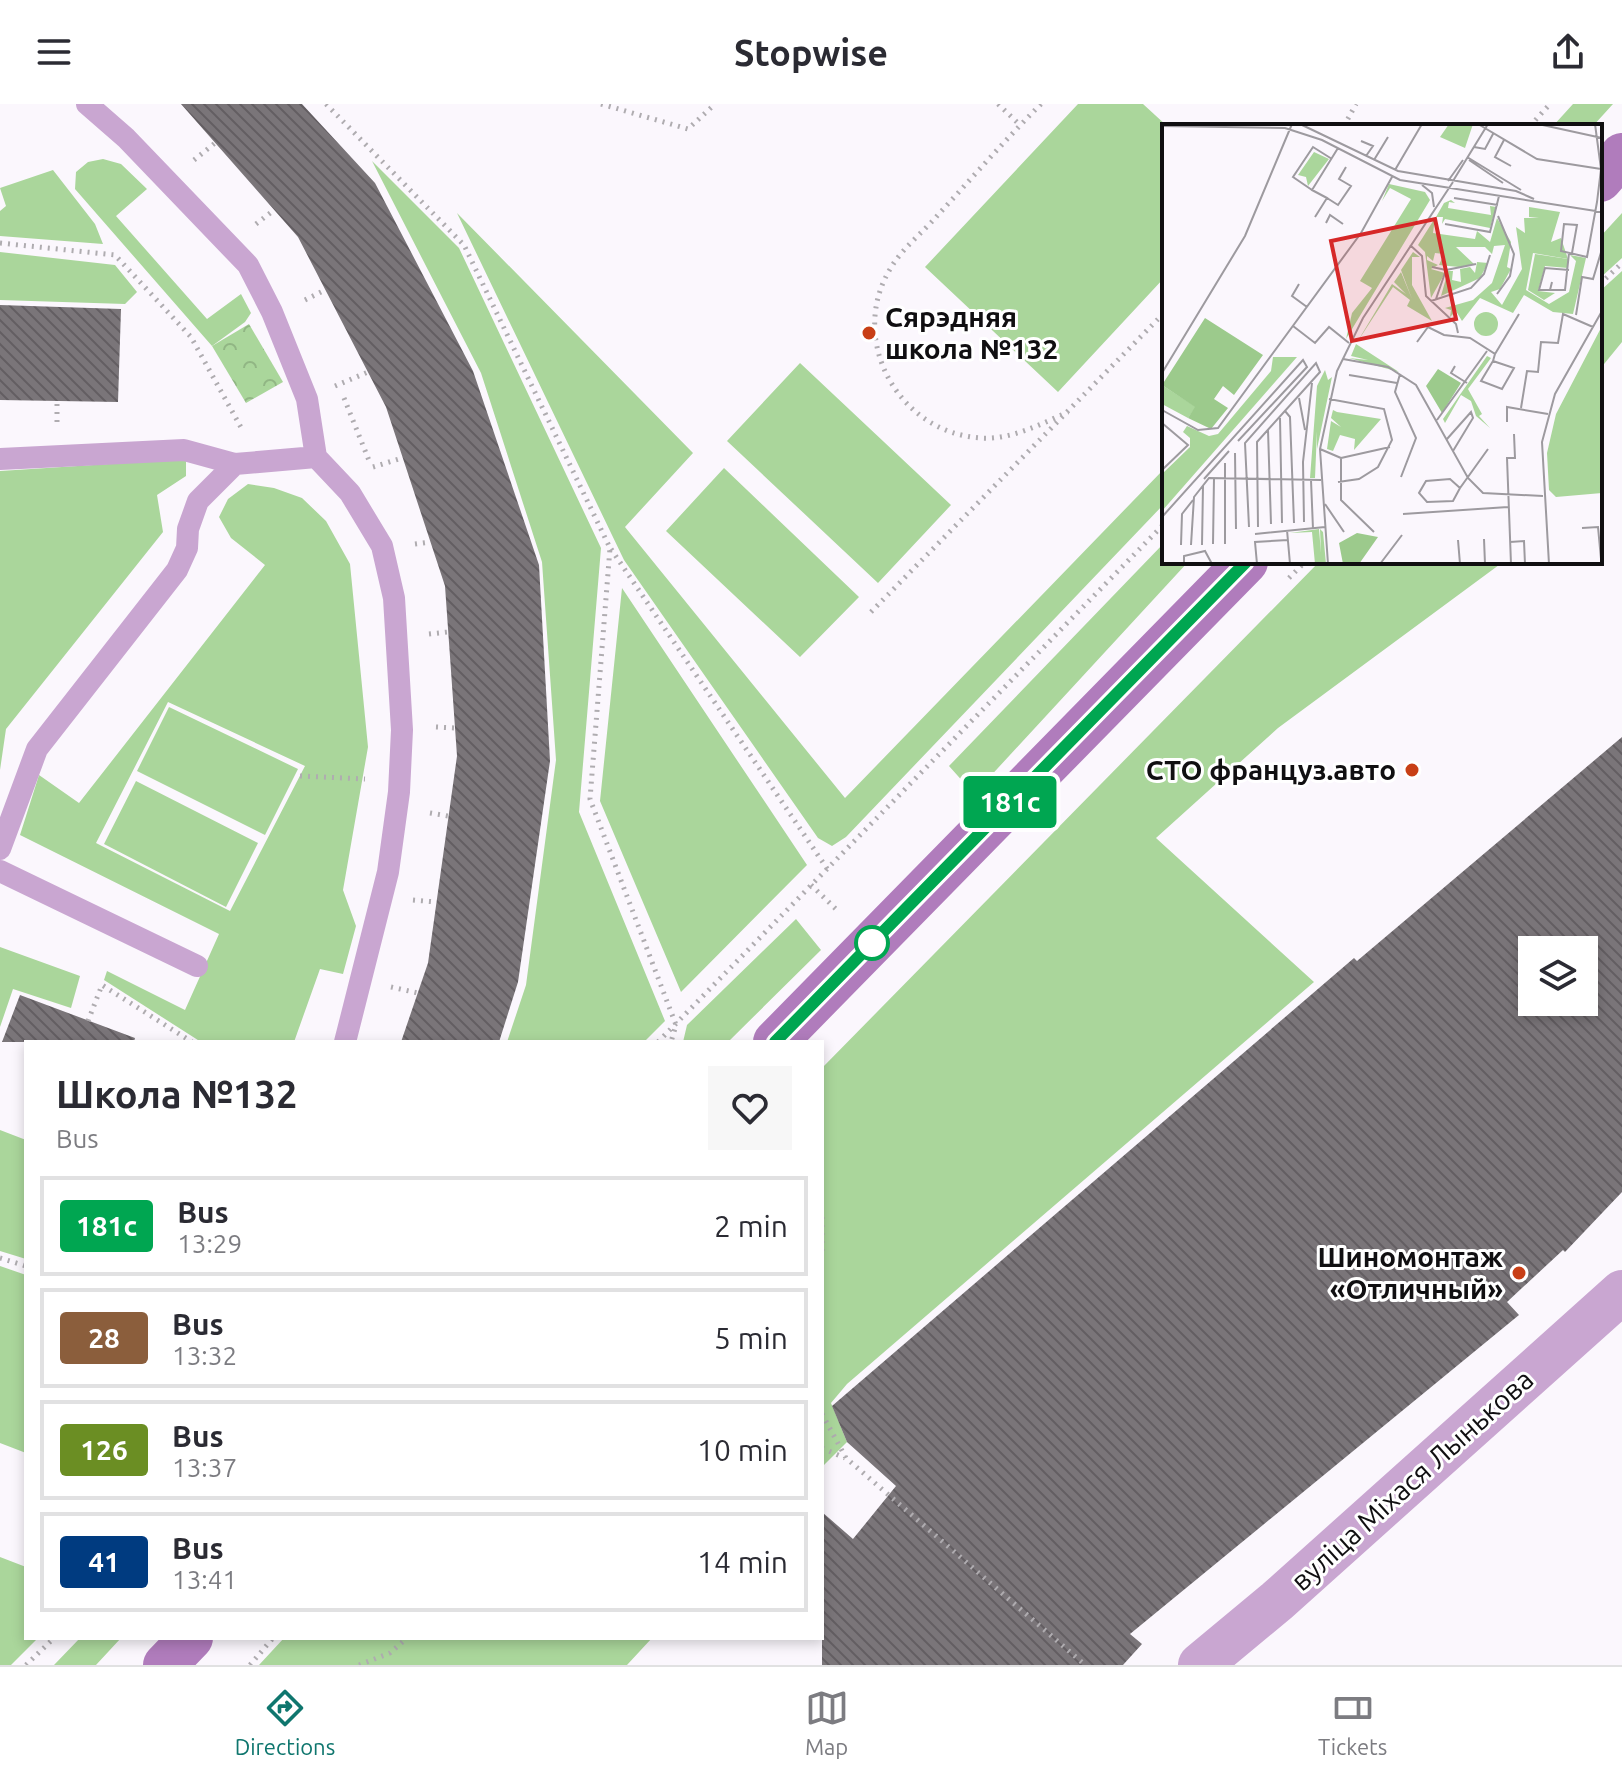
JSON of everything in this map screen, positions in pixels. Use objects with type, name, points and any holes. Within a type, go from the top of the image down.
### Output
[{"type":"main road","points":[[1602,178],[1622,155]]},
{"type":"main road","points":[[777,1040],[1244,564]]},
{"type":"main road","points":[[165,1665],[189,1640]]},
{"type":"street","name":"вуліца Міхася Лынькова","points":[[1200,1665],[1277,1601],[1622,1292]]},
{"type":"lane","points":[[87,104],[126,138],[248,265],[307,399],[316,457],[350,493],[382,546],[394,598],[402,730],[399,792],[388,872],[346,1040]]},
{"type":"lane","points":[[0,459],[184,450],[235,464],[316,457]]},
{"type":"lane","points":[[0,849],[37,749],[177,570],[187,548],[188,529],[198,501],[235,464]]},
{"type":"lane","points":[[0,871],[197,966]]},
{"type":"path","points":[[326,104],[464,245],[610,548],[828,870]]},
{"type":"path","points":[[601,104],[688,129],[715,104]]},
{"type":"path","points":[[998,104],[1020,125]]},
{"type":"path","points":[[1041,104],[892,267],[875,308],[874,339],[879,365],[898,394],[925,418],[955,433],[982,438],[1023,432],[1068,412]]},
{"type":"path","points":[[1345,124],[1356,104]]},
{"type":"path","points":[[1532,124],[1550,104]]},
{"type":"path","points":[[192,162],[215,143]]},
{"type":"path","points":[[246,231],[274,210]]},
{"type":"path","points":[[0,243],[115,255],[191,337],[245,434]]},
{"type":"path","points":[[1602,282],[1622,263]]},
{"type":"path","points":[[293,306],[325,290]]},
{"type":"path","points":[[871,612],[1162,315]]},
{"type":"path","points":[[372,467],[402,458]]},
{"type":"path","points":[[660,1040],[1162,526]]},
{"type":"path","points":[[610,548],[590,799],[676,1025],[672,1040]]},
{"type":"path","points":[[300,776],[372,779]]},
{"type":"path","points":[[88,1021],[102,985],[189,1040]]},
{"type":"path","points":[[382,985],[418,993]]},
{"type":"path","points":[[0,1258],[24,1265]]},
{"type":"path","points":[[824,1418],[846,1458]]},
{"type":"path","points":[[824,1449],[846,1458],[1085,1665]]},
{"type":"path","points":[[26,1665],[52,1640]]},
{"type":"path","points":[[250,1665],[271,1640]]},
{"type":"path","points":[[359,1665],[390,1653],[405,1640]]},
{"type":"green space","points":[[1078,104],[1143,104],[1165,124],[1162,124],[1162,280],[1058,392],[925,267]]},
{"type":"green space","points":[[1573,104],[1613,104],[1595,124],[1555,124]]},
{"type":"green space","points":[[103,159],[121,164],[147,189],[116,216],[207,319],[241,294],[251,313],[245,322],[212,346],[75,189],[76,172],[88,162]]},
{"type":"green space","points":[[372,161],[459,248],[601,548],[579,812],[665,1021],[646,1040],[508,1040],[526,985],[556,760],[542,562],[481,373]]},
{"type":"green space","points":[[53,170],[95,224],[103,244],[0,236],[0,211],[6,206],[0,188]]},
{"type":"green space","points":[[457,213],[693,453],[625,527],[845,798],[1162,471],[1162,506],[846,837],[832,846],[818,838],[624,560]]},
{"type":"green space","points":[[1622,213],[1622,258],[1602,276],[1602,235]]},
{"type":"green space","points":[[0,252],[115,265],[137,292],[125,304],[0,300]]},
{"type":"green space","points":[[1622,271],[1622,342],[1602,367],[1602,289]]},
{"type":"green space","points":[[249,324],[283,382],[246,403],[212,346]]},
{"type":"green space","points":[[800,363],[951,505],[878,583],[727,441]]},
{"type":"green space","points":[[186,459],[186,476],[157,495],[163,532],[6,729],[0,770],[0,471]]},
{"type":"green space","points":[[724,468],[859,597],[800,657],[666,531]]},
{"type":"green space","points":[[248,484],[274,488],[302,498],[326,521],[350,564],[368,747],[343,890],[356,926],[343,974],[320,969],[295,1040],[198,1040],[104,980],[107,971],[185,1010],[219,934],[20,835],[39,775],[79,803],[265,565],[231,538],[219,517],[228,499]],"holes":[[[168,702],[305,766],[230,911],[96,843]]]},
{"type":"green space","points":[[1162,545],[1162,564],[1186,564],[974,794],[949,766]]},
{"type":"green space","points":[[1317,564],[1500,564],[1278,728],[1156,838],[1314,982],[847,1384],[831,1403],[847,1442],[824,1465],[824,1066]]},
{"type":"green space","points":[[622,588],[807,865],[681,992],[600,801]]},
{"type":"green space","points":[[169,707],[298,769],[265,835],[137,771]]},
{"type":"green space","points":[[136,781],[258,843],[226,907],[104,844]]},
{"type":"green space","points":[[796,919],[821,950],[730,1040],[683,1040],[687,1025]]},
{"type":"green space","points":[[0,947],[80,976],[71,1008],[13,989],[0,1027]]},
{"type":"green space","points":[[0,1130],[24,1139],[24,1258],[0,1251]]},
{"type":"green space","points":[[0,1266],[24,1274],[24,1452],[0,1443]]},
{"type":"green space","points":[[0,1557],[24,1566],[24,1640],[36,1640],[11,1665],[0,1665]]},
{"type":"green space","points":[[78,1640],[119,1640],[96,1665],[54,1665]]},
{"type":"green space","points":[[282,1640],[650,1640],[627,1665],[259,1665]]},
{"type":"building","points":[[181,104],[302,104],[375,183],[473,371],[539,565],[550,761],[518,982],[500,1040],[402,1040],[428,963],[457,756],[445,586],[386,407],[298,237]]},
{"type":"building","points":[[0,305],[121,309],[118,402],[0,400]]},
{"type":"building","points":[[1622,737],[1622,1192],[1565,1252],[1563,1250],[1507,1302],[1519,1315],[1130,1634],[1142,1644],[1123,1665],[822,1665],[824,1514],[853,1539],[896,1486],[847,1442],[832,1406],[1354,958],[1357,961]]},
{"type":"building","points":[[20,995],[135,1038],[134,1040],[2,1042]]},
{"type":"bus line","name":"181с","points":[[777,1040],[1244,564]]},
{"type":"place","name":"Сярэдняя школа №132","points":[[869,333]]},
{"type":"place","name":"СТО француз.авто","points":[[1412,770]]},
{"type":"place","name":"Шиномонтаж «Отличный»","points":[[1519,1273]]}]
